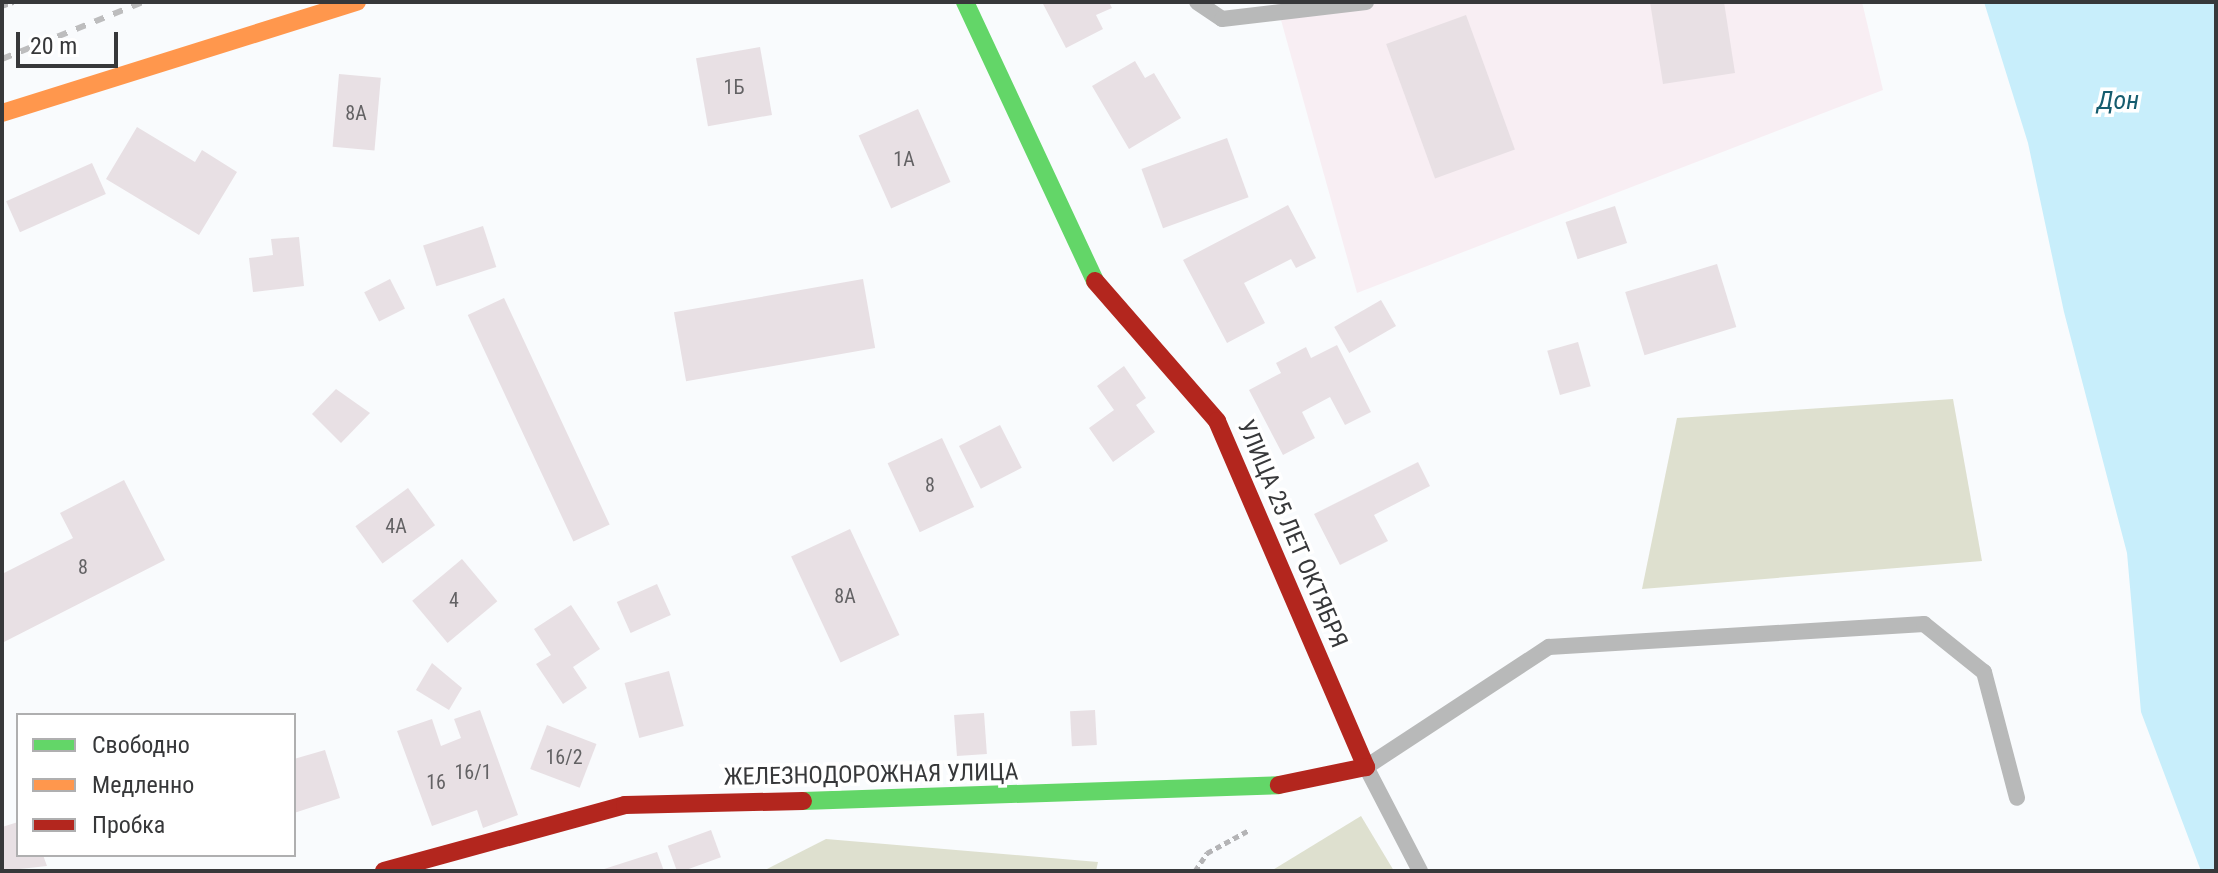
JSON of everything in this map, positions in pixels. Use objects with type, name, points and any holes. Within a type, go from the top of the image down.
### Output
[{"type":"street","points":[[2,113],[357,2]]},
{"type":"street","name":"УЛИЦА 25 ЛЕТ ОКТЯБРЯ","points":[[965,2],[1086,270],[1217,421],[1366,767]]},
{"type":"street","name":"ЖЕЛЕЗНОДОРОЖНАЯ УЛИЦА","points":[[384,871],[625,805],[1257,790],[1366,767]]},
{"type":"lane","points":[[1197,2],[1222,19],[1366,2]]},
{"type":"lane","points":[[1420,871],[1366,767],[1549,647],[1924,624],[1984,672],[2017,798]]},
{"type":"path","points":[[2,6],[13,2]]},
{"type":"shaded area","points":[[1276,2],[1862,2],[1883,90],[1357,293]]},
{"type":"green space","points":[[1953,399],[1982,561],[1642,589],[1677,418]]},
{"type":"green space","points":[[1361,816],[1394,871],[1271,871]]},
{"type":"green space","points":[[826,839],[1098,862],[1096,871],[763,871]]},
{"type":"water","name":"Дон","points":[[1984,2],[2216,2],[2216,871],[2201,871],[2141,712],[2127,553],[2064,312],[2028,143]]},
{"type":"building","points":[[1042,2],[1109,2],[1112,8],[1096,15],[1103,29],[1066,48]]},
{"type":"building","points":[[1650,2],[1724,2],[1735,73],[1663,84]]},
{"type":"building","points":[[1466,15],[1515,149],[1435,178],[1386,44]]},
{"type":"building","points":[[760,47],[772,115],[708,126],[696,58]]},
{"type":"building","points":[[1135,61],[1145,78],[1154,73],[1181,118],[1129,149],[1092,86]]},
{"type":"building","points":[[339,74],[381,78],[374,150],[333,147]]},
{"type":"building","points":[[918,109],[951,182],[891,209],[859,135]]},
{"type":"building","points":[[137,127],[195,162],[202,150],[237,172],[199,235],[106,179]]},
{"type":"building","points":[[1227,138],[1249,197],[1163,228],[1141,169]]},
{"type":"building","points":[[92,163],[106,194],[20,232],[6,201]]},
{"type":"building","points":[[1288,205],[1316,258],[1296,268],[1291,259],[1244,283],[1265,323],[1227,343],[1183,260]]},
{"type":"building","points":[[1615,206],[1627,243],[1578,259],[1566,222]]},
{"type":"building","points":[[483,226],[496,267],[436,286],[423,245]]},
{"type":"building","points":[[299,237],[304,286],[253,292],[249,258],[273,255],[271,239]]},
{"type":"building","points":[[1717,264],[1736,327],[1644,355],[1625,292]]},
{"type":"building","points":[[390,279],[405,308],[379,322],[364,292]]},
{"type":"building","points":[[863,279],[875,348],[686,381],[674,312]]},
{"type":"building","points":[[504,298],[610,525],[573,541],[468,315]]},
{"type":"building","points":[[1381,300],[1396,326],[1349,353],[1334,327]]},
{"type":"building","points":[[1578,342],[1591,386],[1560,395],[1547,351]]},
{"type":"building","points":[[1337,345],[1371,412],[1345,425],[1330,397],[1302,412],[1315,438],[1283,455],[1249,390],[1281,373],[1276,363],[1306,347],[1311,358]]},
{"type":"building","points":[[1124,366],[1146,398],[1136,405],[1155,432],[1113,462],[1089,428],[1114,410],[1097,386]]},
{"type":"building","points":[[336,389],[370,413],[341,443],[312,414]]},
{"type":"building","points":[[1000,425],[1022,468],[981,489],[959,446]]},
{"type":"building","points":[[942,438],[974,507],[920,532],[888,463]]},
{"type":"building","points":[[1418,462],[1430,486],[1374,515],[1388,541],[1340,565],[1314,514]]},
{"type":"building","points":[[124,480],[165,560],[2,643],[2,574],[73,538],[60,513]]},
{"type":"building","points":[[408,488],[435,525],[382,563],[355,526]]},
{"type":"building","points":[[850,529],[899,635],[841,663],[791,556]]},
{"type":"building","points":[[462,559],[497,601],[448,643],[412,601]]},
{"type":"building","points":[[657,584],[671,615],[631,633],[617,602]]},
{"type":"building","points":[[571,605],[600,649],[573,667],[587,688],[563,704],[536,664],[551,655],[534,629]]},
{"type":"building","points":[[432,663],[462,688],[449,710],[416,690]]},
{"type":"building","points":[[669,671],[684,726],[639,738],[625,683]]},
{"type":"building","points":[[480,710],[518,815],[483,828],[477,810],[432,826],[397,731],[432,719],[441,746],[461,738],[454,719]]},
{"type":"building","points":[[1095,710],[1097,745],[1072,746],[1070,711]]},
{"type":"building","points":[[984,713],[987,754],[957,756],[954,715]]},
{"type":"building","points":[[547,725],[596,744],[580,788],[530,769]]},
{"type":"building","points":[[325,750],[340,798],[296,812],[296,758]]},
{"type":"building","points":[[16,823],[16,857],[44,857],[47,866],[2,871],[2,827]]},
{"type":"building","points":[[711,830],[721,857],[677,871],[668,846]]},
{"type":"building","points":[[657,852],[664,871],[601,871],[601,870]]},
{"type":"railway","points":[[2,59],[143,2]]},
{"type":"traffic: fast","points":[[965,2],[1095,281]]},
{"type":"traffic: fast","points":[[803,801],[1279,785]]},
{"type":"traffic: slow","points":[[2,113],[357,2]]},
{"type":"traffic: jam","points":[[1095,281],[1217,421],[1366,767],[1279,785]]},
{"type":"traffic: jam","points":[[384,871],[625,805],[803,801]]}]
